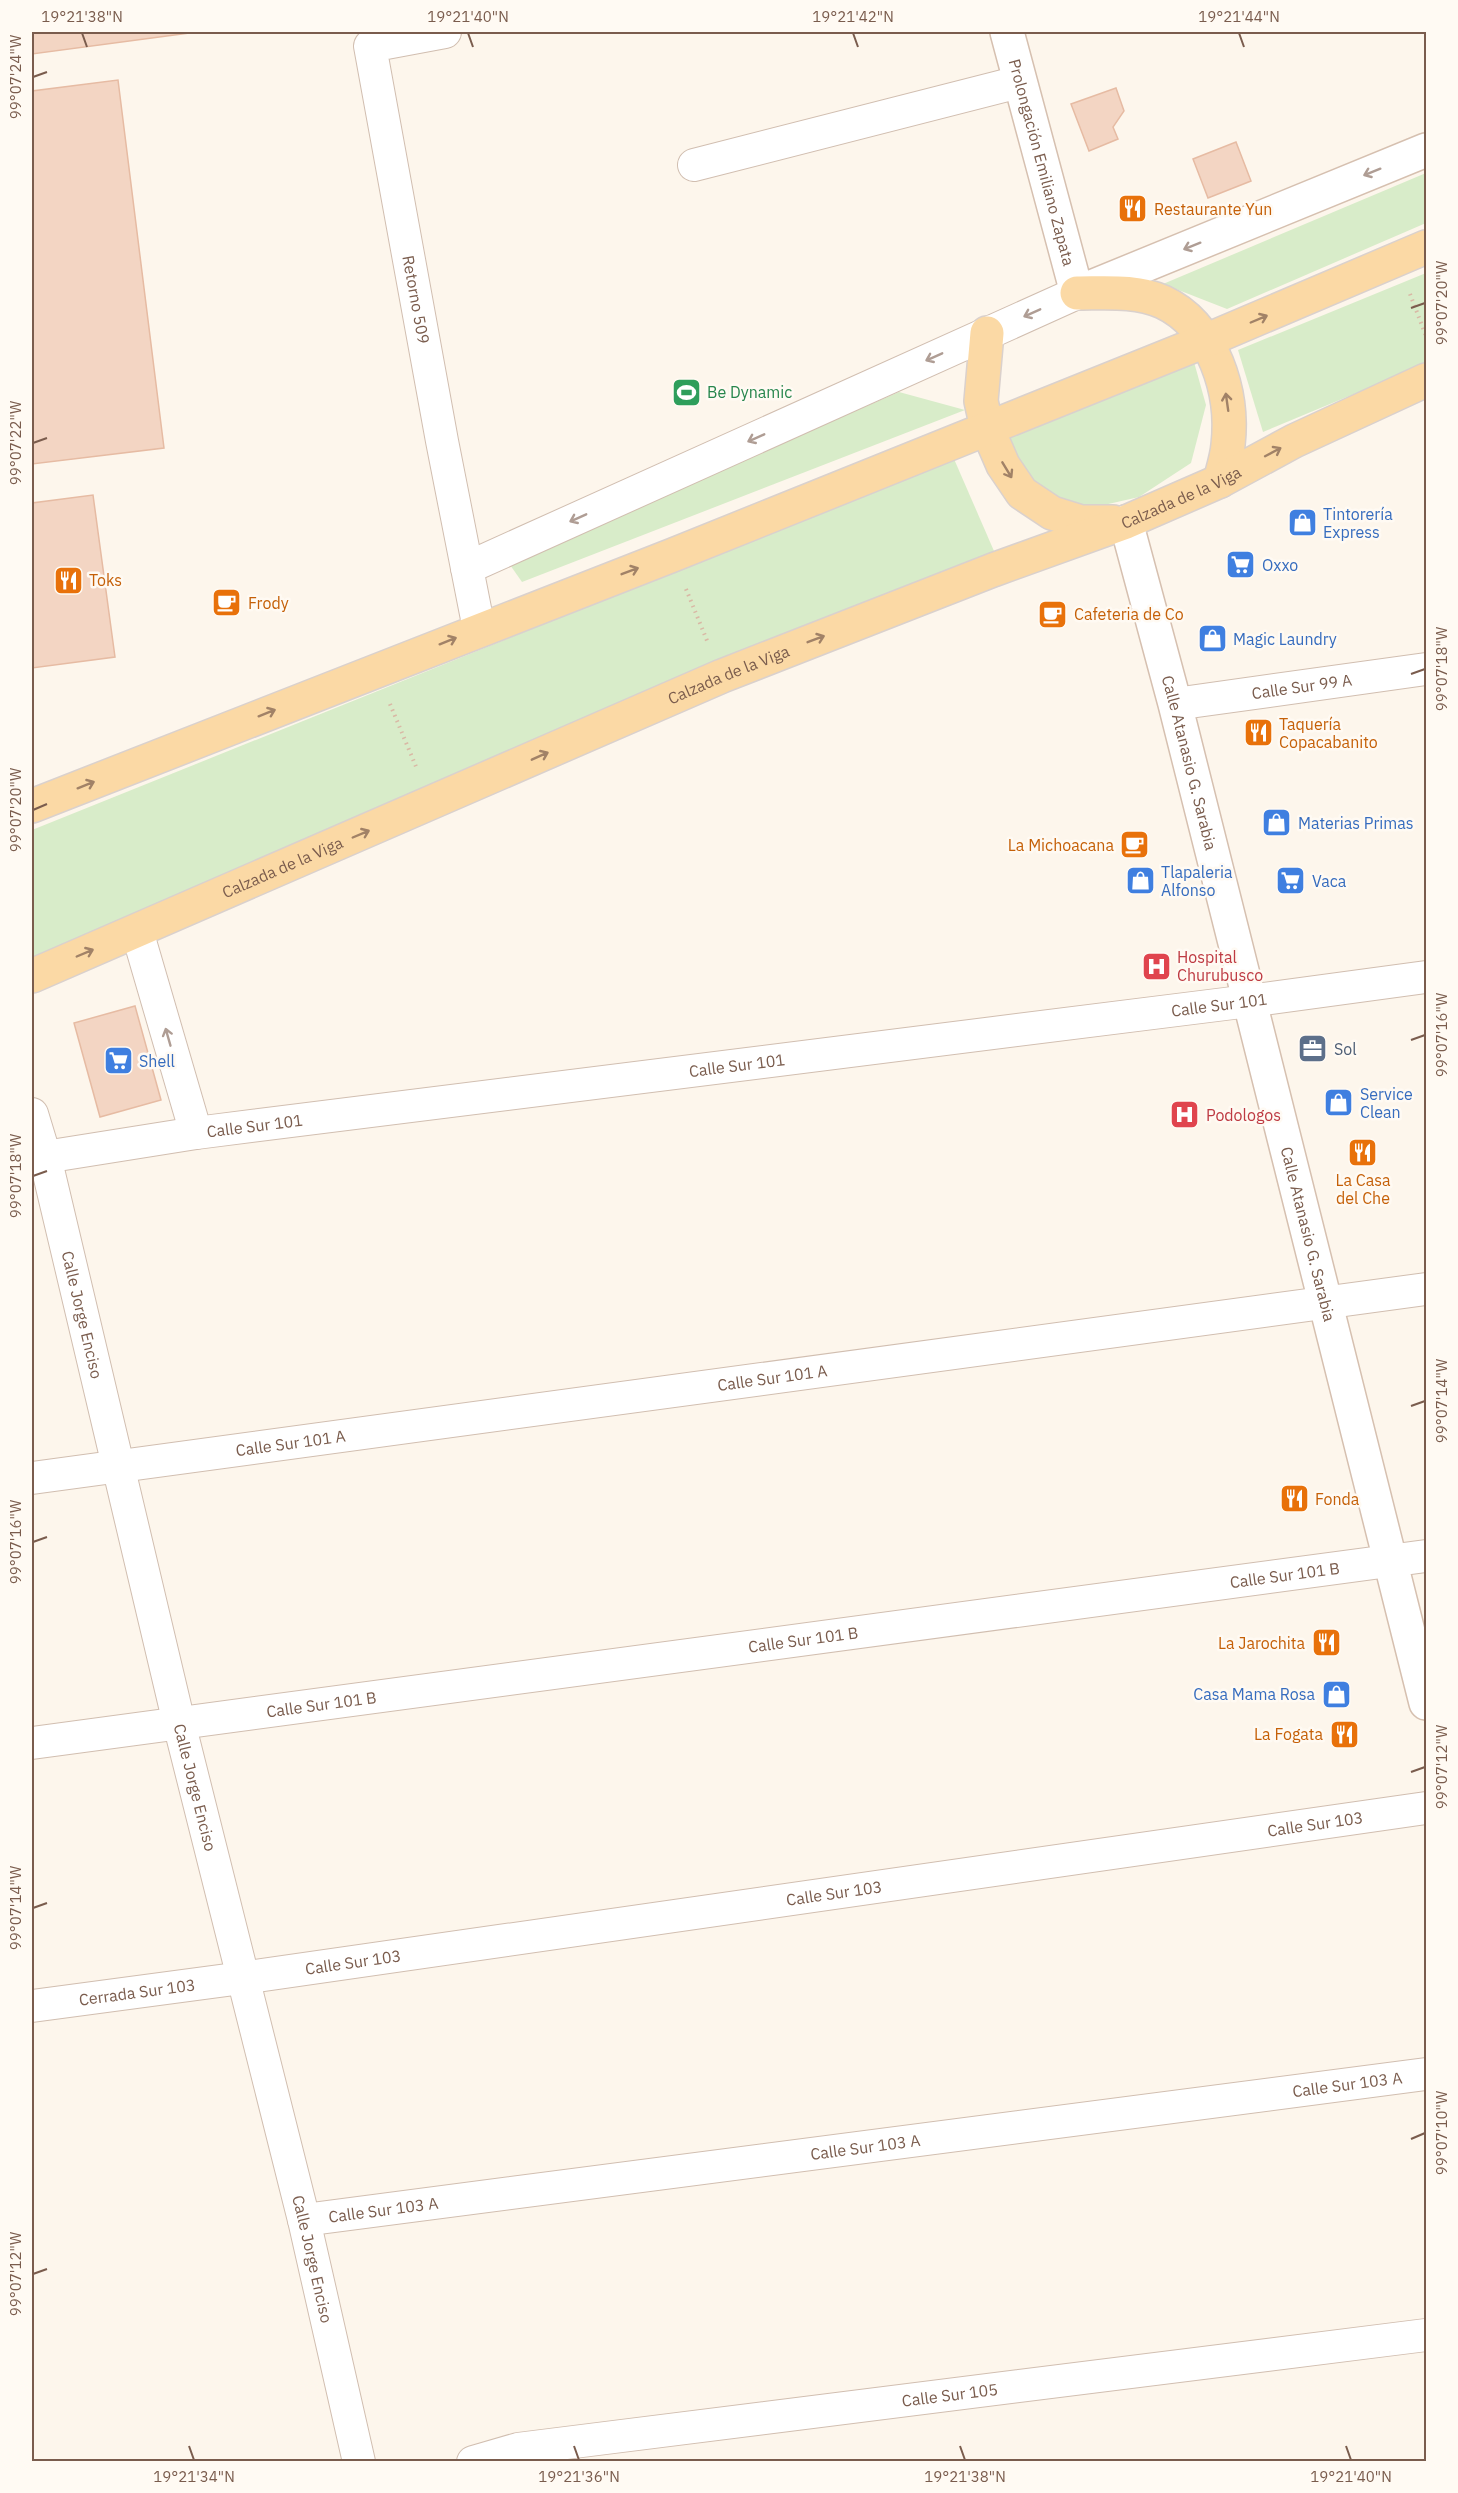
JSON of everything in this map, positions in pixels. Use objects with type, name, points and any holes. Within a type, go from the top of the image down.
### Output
[{"type":"main road","points":[[32,806],[479,629],[673,555],[1205,341],[1426,247]]},
{"type":"main road","points":[[1077,293],[1132,293],[1164,303],[1192,323],[1205,341],[1223,378],[1228,413],[1228,445],[1220,481]]},
{"type":"main road","points":[[987,333],[981,401],[987,428],[1003,465],[1022,493],[1052,513],[1081,522],[1126,522]]},
{"type":"main road","name":"Calzada de la Viga","points":[[32,976],[722,676],[993,570],[1126,522],[1220,481],[1294,441],[1426,380]]},
{"type":"street","name":"Retorno 509","points":[[445,32],[370,46],[479,629]]},
{"type":"street","name":"Prolongación Emiliano Zapata","points":[[1007,32],[1077,293]]},
{"type":"street","points":[[694,165],[1019,82]]},
{"type":"street","points":[[467,568],[1077,293],[1426,150]]},
{"type":"street","name":"Calle Atanasio G. Sarabia","points":[[1126,522],[1327,1302],[1389,1561],[1426,1703]]},
{"type":"street","name":"Calle Sur 99 A","points":[[1175,705],[1426,669]]},
{"type":"street","points":[[137,931],[196,1133]]},
{"type":"street","name":"Calle Sur 101","points":[[45,1157],[196,1133],[1426,977]]},
{"type":"street","name":"Calle Jorge Enciso","points":[[32,1114],[45,1157],[179,1723],[304,2220],[359,2462]]},
{"type":"street","name":"Calle Sur 101 A","points":[[32,1478],[1426,1289]]},
{"type":"street","name":"Calle Sur 101 B","points":[[32,1743],[1426,1556]]},
{"type":"street","name":"Calle Sur 103","points":[[242,1978],[1426,1808]]},
{"type":"street","name":"Cerrada Sur 103","points":[[32,2006],[242,1978]]},
{"type":"street","name":"Calle Sur 103 A","points":[[304,2220],[1426,2074]]},
{"type":"street","name":"Calle Sur 105","points":[[473,2462],[518,2449],[1426,2335]]},
{"type":"path","points":[[1396,260],[1426,336]]},
{"type":"path","points":[[673,555],[722,676]]},
{"type":"path","points":[[376,670],[432,804]]},
{"type":"green space","points":[[1426,173],[1426,223],[1227,309],[1163,284]]},
{"type":"green space","points":[[1426,273],[1426,364],[1263,432],[1238,350]]},
{"type":"green space","points":[[1194,362],[1206,405],[1191,463],[1139,497],[1082,510],[1043,491],[1020,466],[1007,436]]},
{"type":"green space","points":[[899,392],[965,410],[522,582],[508,562]]},
{"type":"green space","points":[[954,459],[1004,574],[32,957],[32,830]]},
{"type":"building","points":[[32,32],[197,32],[32,54]]},
{"type":"building","points":[[118,80],[164,448],[32,464],[32,91]]},
{"type":"building","points":[[1116,88],[1124,111],[1113,127],[1118,139],[1089,151],[1071,104]]},
{"type":"building","points":[[1236,142],[1251,181],[1208,198],[1193,159]]},
{"type":"building","name":"Toks","points":[[93,495],[115,657],[32,668],[32,503]]},
{"type":"building","name":"Shell","points":[[135,1006],[161,1100],[100,1117],[74,1023]]},
{"type":"place","name":"Restaurante Yun","points":[[1133,209]]},
{"type":"place","name":"Be Dynamic","points":[[686,392]]},
{"type":"place","name":"Tintorería Express","points":[[1302,523]]},
{"type":"place","name":"Oxxo","points":[[1241,565]]},
{"type":"place","name":"Toks","points":[[68,580]]},
{"type":"place","name":"Frody","points":[[227,603]]},
{"type":"place","name":"Cafeteria de Co","points":[[1053,614]]},
{"type":"place","name":"Magic Laundry","points":[[1212,639]]},
{"type":"place","name":"Taquería Copacabanito","points":[[1258,733]]},
{"type":"place","name":"Materias Primas","points":[[1277,823]]},
{"type":"place","name":"La Michoacana","points":[[1135,845]]},
{"type":"place","name":"Tlapaleria Alfonso","points":[[1140,881]]},
{"type":"place","name":"Vaca","points":[[1291,881]]},
{"type":"place","name":"Hospital Churubusco","points":[[1156,966]]},
{"type":"place","name":"Sol","points":[[1313,1049]]},
{"type":"place","name":"Shell","points":[[118,1061]]},
{"type":"place","name":"Service Clean","points":[[1339,1103]]},
{"type":"place","name":"Podologos","points":[[1185,1115]]},
{"type":"place","name":"La Casa del Che","points":[[1363,1152]]},
{"type":"place","name":"Fonda","points":[[1294,1499]]},
{"type":"place","name":"La Jarochita","points":[[1326,1643]]},
{"type":"place","name":"Casa Mama Rosa","points":[[1336,1694]]},
{"type":"place","name":"La Fogata","points":[[1344,1734]]}]
